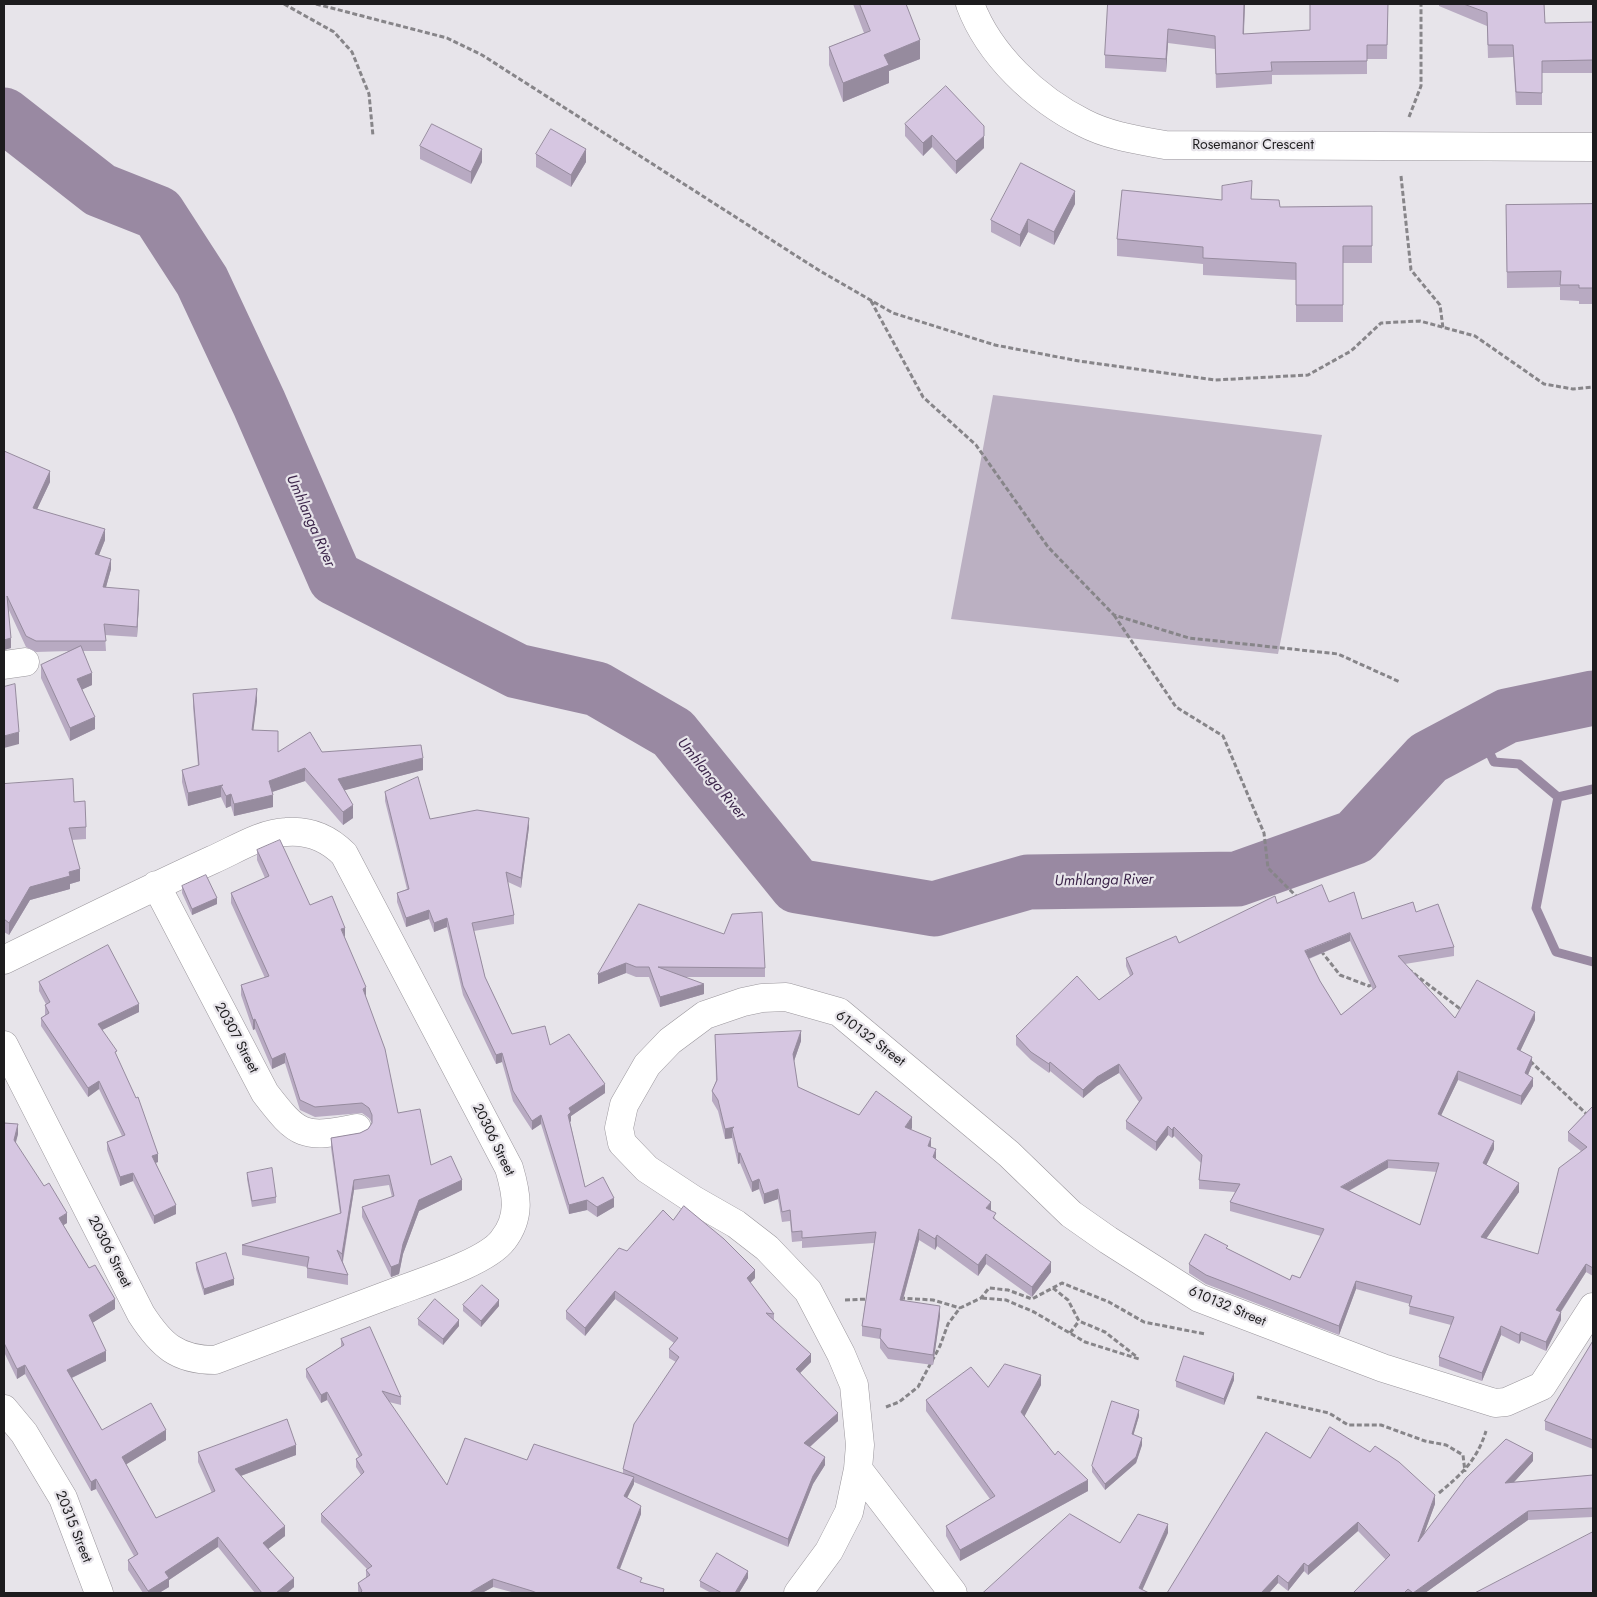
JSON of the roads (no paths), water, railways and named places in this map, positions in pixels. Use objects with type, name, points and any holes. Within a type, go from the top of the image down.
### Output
[{"type":"street","name":"Rosemanor Crescent","points":[[970,4],[993,44],[1017,77],[1048,102],[1084,124],[1118,136],[1165,145],[1593,147]]},
{"type":"street","name":"20306 Street","points":[[4,960],[156,885],[259,839],[284,832],[310,833],[333,842],[344,854],[509,1168],[515,1189],[517,1211],[513,1226],[502,1242],[488,1254],[448,1271],[215,1360],[197,1360],[181,1355],[160,1340],[141,1314],[4,1045]]},
{"type":"street","name":"20307 Street","points":[[156,885],[265,1093],[284,1117],[302,1132],[326,1135],[357,1128]]},
{"type":"street","name":"610132 Street","points":[[798,1593],[829,1550],[849,1512],[858,1469],[859,1417],[854,1385],[841,1354],[808,1291],[767,1248],[736,1224],[694,1200],[647,1168],[622,1143],[620,1128],[624,1104],[647,1065],[670,1040],[705,1015],[762,998],[786,997],[839,1012],[1009,1154],[1071,1214],[1108,1240],[1199,1298],[1383,1368],[1495,1403],[1506,1402],[1542,1386],[1593,1307]]},
{"type":"street","name":"20315 Street","points":[[5,1413],[24,1433],[63,1498],[100,1593]]},
{"type":"street","points":[[858,1469],[953,1593]]},
{"type":"waterway","name":"Umhlanga River","points":[[4,115],[100,190],[158,213],[202,281],[259,403],[335,578],[517,671],[597,689],[673,733],[797,886],[934,909],[1028,882],[1237,879],[1355,837],[1428,758],[1507,716],[1593,698]]},
{"type":"waterway","points":[[1465,739],[1484,741],[1494,762],[1519,764],[1558,797],[1536,908],[1556,952],[1593,962]]},
{"type":"waterway","points":[[1558,797],[1593,789]]}]
